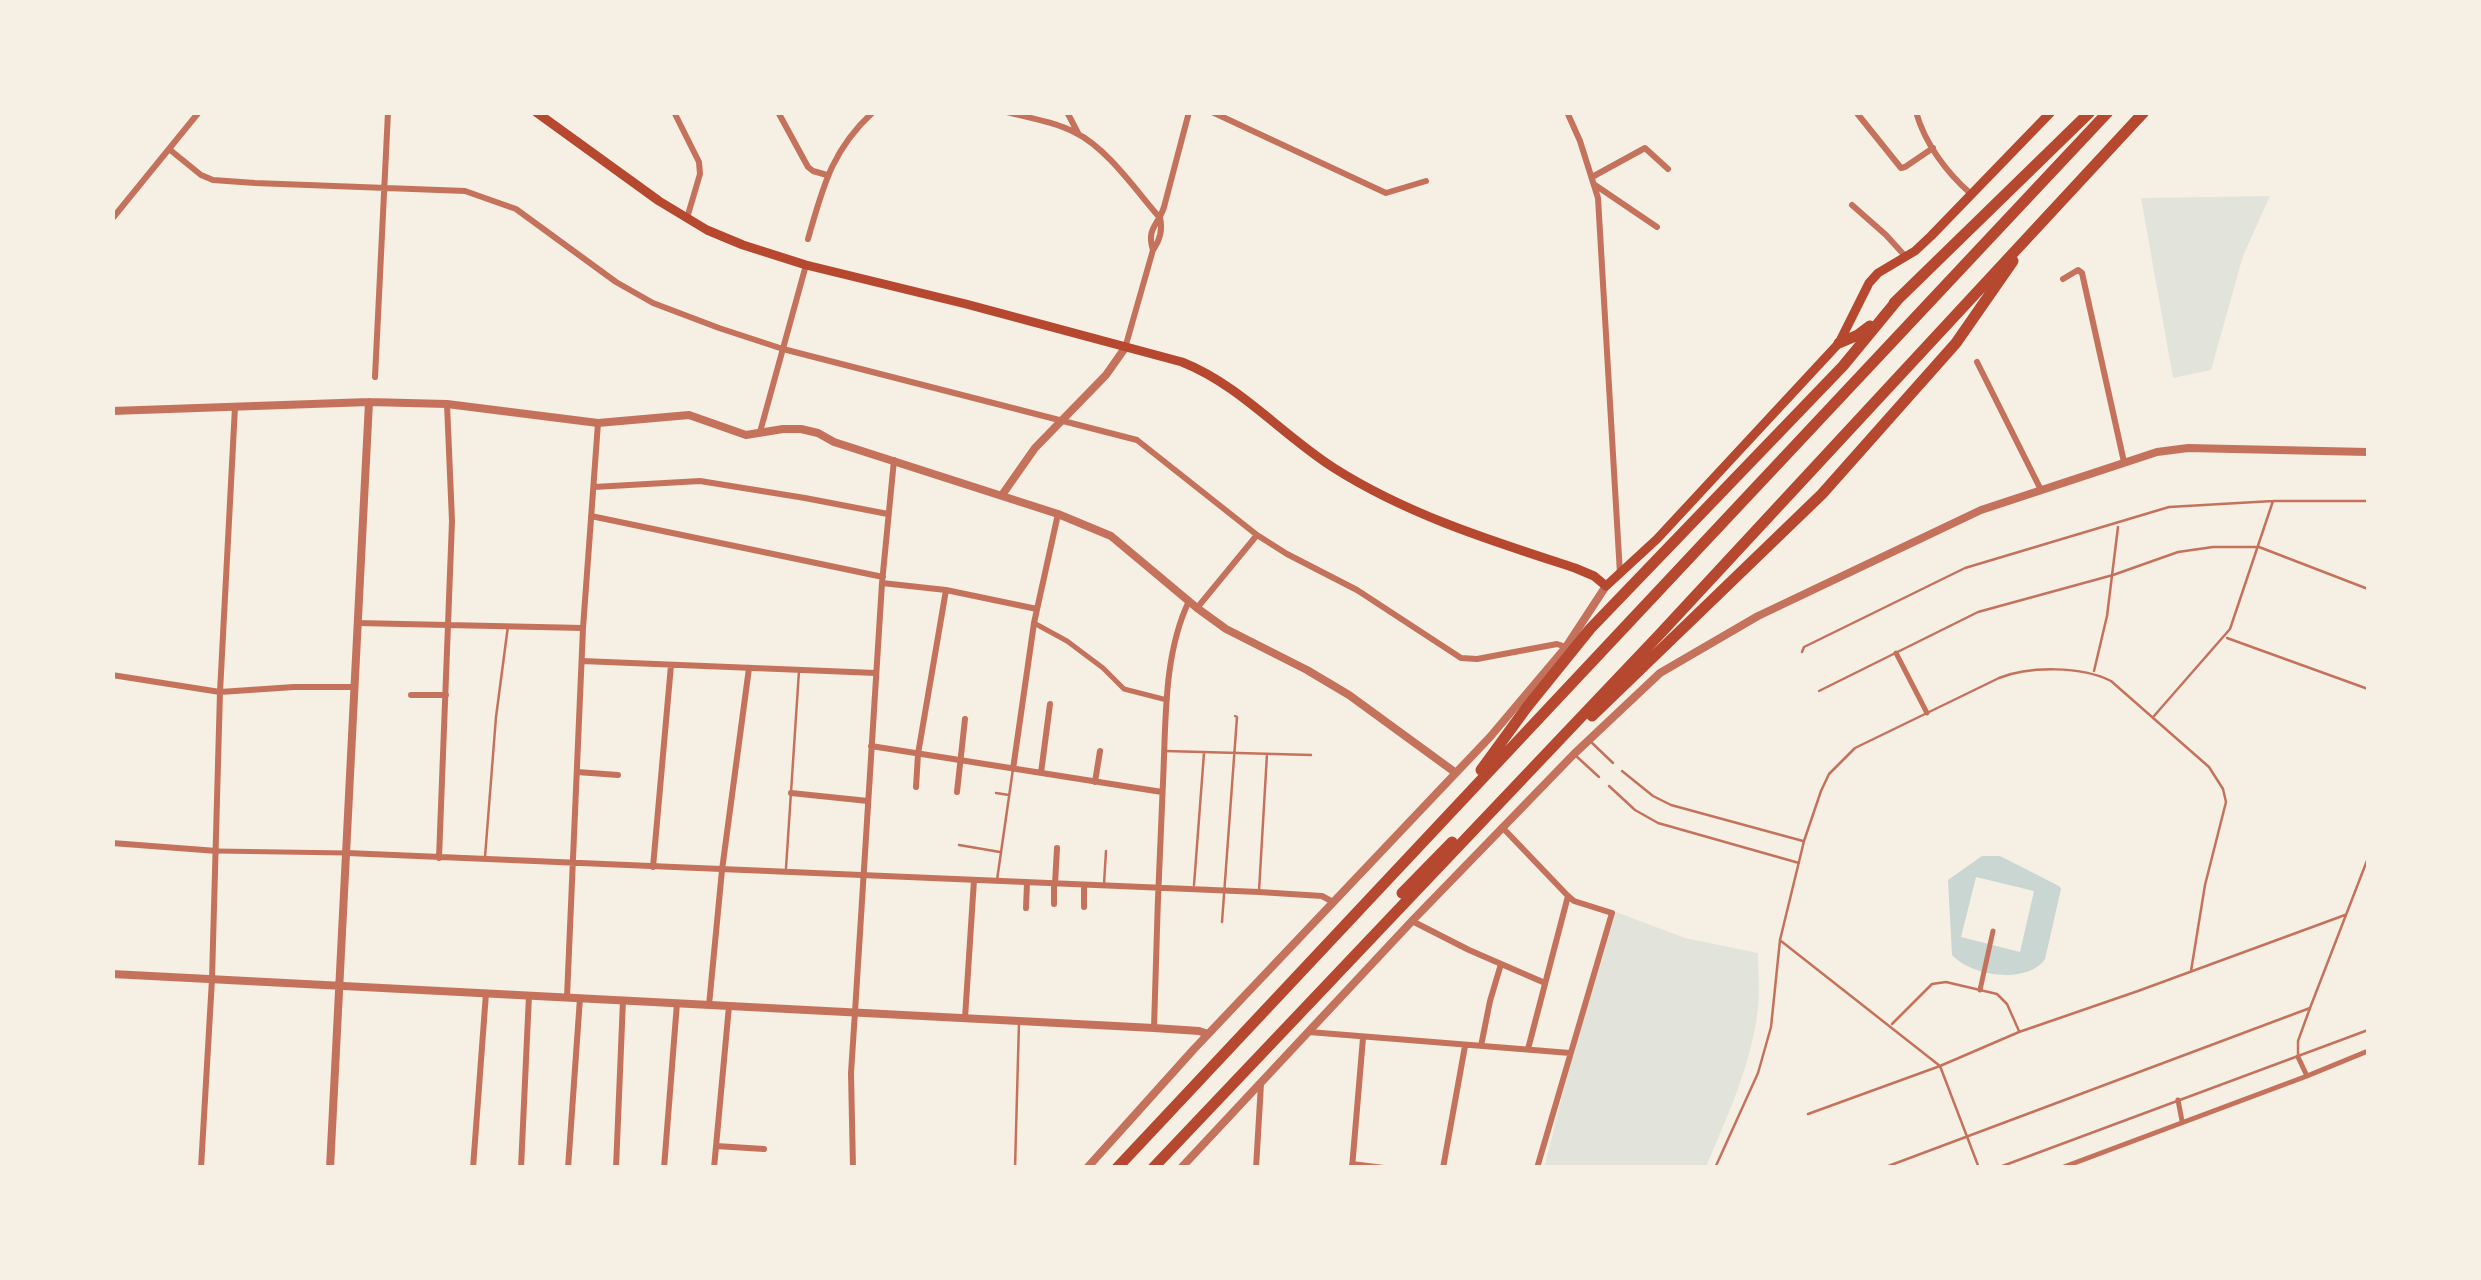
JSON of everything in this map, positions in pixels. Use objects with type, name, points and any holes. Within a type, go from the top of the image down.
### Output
[{"type":"highway","points":[[1839,343],[1858,335],[1899,298],[2090,112]]},
{"type":"highway","points":[[1120,1168],[2108,112]]},
{"type":"highway","points":[[1153,1168],[1659,636],[2144,112]]},
{"type":"highway","points":[[1145,1168],[1441,852],[1566,742],[1822,494],[1956,343],[2038,224]]},
{"type":"highway","points":[[1120,1168],[1430,841],[1590,629],[1843,366],[1899,298]]},
{"type":"main road","points":[[536,112],[659,201],[732,241],[806,265],[1198,368],[1239,394],[1332,466],[1402,506],[1591,574],[1606,586],[1657,539],[1839,343],[1868,283],[1931,236],[2051,112]]},
{"type":"street","points":[[112,218],[199,112]]},
{"type":"street","points":[[375,377],[388,112]]},
{"type":"street","points":[[674,112],[699,162],[700,174],[687,218]]},
{"type":"street","points":[[778,112],[808,167],[826,175]]},
{"type":"street","points":[[808,239],[826,175],[850,137],[873,112]]},
{"type":"street","points":[[1007,112],[1078,133],[1098,148],[1160,218]]},
{"type":"street","points":[[1066,112],[1078,133]]},
{"type":"street","points":[[1002,495],[1035,448],[1106,375],[1125,348],[1153,250],[1151,234],[1160,218],[1189,112]]},
{"type":"street","points":[[1212,112],[1386,193],[1426,181]]},
{"type":"street","points":[[1567,112],[1598,198],[1620,575]]},
{"type":"street","points":[[1856,112],[1900,168],[1906,168],[1933,148]]},
{"type":"street","points":[[1916,112],[1921,128],[1947,170],[1970,194]]},
{"type":"street","points":[[1593,181],[1645,148],[1668,170]]},
{"type":"street","points":[[169,149],[213,180],[465,191],[493,199],[516,209],[616,282],[720,328],[1144,444],[1257,535],[1357,590],[1462,658],[1476,659],[1552,644],[1566,646]]},
{"type":"street","points":[[1593,181],[1656,227]]},
{"type":"street","points":[[1852,206],[1906,257]]},
{"type":"street","points":[[759,434],[806,265]]},
{"type":"street","points":[[2063,279],[2078,270],[2082,272],[2124,462]]},
{"type":"street","points":[[1977,362],[2042,490]]},
{"type":"street","points":[[330,1168],[369,402]]},
{"type":"street","points":[[112,411],[369,402],[448,404],[598,423],[689,415],[746,435],[783,429],[818,433],[834,442],[1058,514],[1111,536],[1226,628],[1348,695],[1456,773]]},
{"type":"street","points":[[439,858],[452,521],[448,404]]},
{"type":"street","points":[[201,1168],[235,407]]},
{"type":"street","points":[[567,997],[582,661],[598,423]]},
{"type":"street","points":[[1181,1168],[1588,740],[1660,672],[1708,643],[1981,510],[2172,448],[2368,452]]},
{"type":"street","points":[[853,1168],[854,1012],[882,580],[894,460]]},
{"type":"street","points":[[594,486],[700,481],[888,514]]},
{"type":"street","points":[[1013,769],[1034,623],[1058,514]]},
{"type":"street","points":[[592,516],[1037,610]]},
{"type":"street","points":[[1198,608],[1257,535]]},
{"type":"street","points":[[1087,1168],[1526,696],[1606,586]]},
{"type":"street","points":[[916,787],[946,590]]},
{"type":"street","points":[[1154,1028],[1157,888],[1171,662],[1188,601]]},
{"type":"street","points":[[358,623],[584,628]]},
{"type":"street","points":[[1034,623],[1067,641],[1124,689],[1168,700]]},
{"type":"street","points":[[1896,653],[1927,713]]},
{"type":"street","points":[[582,661],[876,673]]},
{"type":"street","points":[[652,867],[671,665]]},
{"type":"street","points":[[708,1004],[749,668]]},
{"type":"street","points":[[112,675],[220,692],[355,687]]},
{"type":"street","points":[[411,695],[446,696]]},
{"type":"street","points":[[1041,773],[1050,704]]},
{"type":"street","points":[[957,792],[964,719]]},
{"type":"street","points":[[871,746],[1162,792]]},
{"type":"street","points":[[1096,782],[1100,751]]},
{"type":"street","points":[[577,772],[618,775]]},
{"type":"street","points":[[791,793],[868,802]]},
{"type":"street","points":[[1502,828],[1574,901],[1612,916],[1537,1168]]},
{"type":"street","points":[[112,844],[217,852],[347,853],[1224,890],[1322,896],[1333,902]]},
{"type":"street","points":[[1054,904],[1057,848]]},
{"type":"street","points":[[965,1018],[974,880]]},
{"type":"street","points":[[1026,882],[1026,908]]},
{"type":"street","points":[[1084,885],[1084,908]]},
{"type":"street","points":[[1528,1049],[1568,896]]},
{"type":"street","points":[[1412,921],[1546,984]]},
{"type":"street","points":[[1980,990],[1993,931]]},
{"type":"street","points":[[1481,1046],[1501,964]]},
{"type":"street","points":[[112,974],[1020,1020],[1208,1034]]},
{"type":"street","points":[[473,1168],[486,993]]},
{"type":"street","points":[[521,1168],[529,995]]},
{"type":"street","points":[[568,1168],[580,998]]},
{"type":"street","points":[[616,1168],[623,1000]]},
{"type":"street","points":[[664,1168],[676,1003]]},
{"type":"street","points":[[714,1168],[729,1006]]},
{"type":"street","points":[[1308,1032],[1570,1054]]},
{"type":"street","points":[[1363,1038],[1352,1166],[1384,1168]]},
{"type":"street","points":[[1443,1168],[1466,1046]]},
{"type":"street","points":[[2060,1168],[2368,1051]]},
{"type":"street","points":[[2298,1057],[2307,1076]]},
{"type":"street","points":[[1256,1168],[1261,1084]]},
{"type":"street","points":[[2178,1100],[2182,1122]]},
{"type":"street","points":[[715,1146],[764,1149]]},
{"type":"lane","points":[[2152,717],[2226,638],[2273,501]]},
{"type":"lane","points":[[1802,652],[1804,647],[1958,570],[2175,506],[2368,501]]},
{"type":"lane","points":[[2094,673],[2108,616],[2119,524]]},
{"type":"lane","points":[[1818,691],[1978,612],[2178,552],[2259,547],[2368,589]]},
{"type":"lane","points":[[485,859],[508,625]]},
{"type":"lane","points":[[2226,638],[2368,689]]},
{"type":"lane","points":[[785,873],[800,670]]},
{"type":"lane","points":[[1715,1168],[1758,1072],[1771,1027],[1780,940],[1804,841],[1829,774],[1855,748],[2011,674],[2094,673],[2111,681],[2209,767],[2223,789],[2226,802],[2202,900],[2190,971]]},
{"type":"lane","points":[[1222,922],[1235,716]]},
{"type":"lane","points":[[1588,740],[1612,763]]},
{"type":"lane","points":[[1164,750],[1312,755]]},
{"type":"lane","points":[[1194,889],[1204,752]]},
{"type":"lane","points":[[1259,892],[1267,753]]},
{"type":"lane","points":[[1574,754],[1600,778]]},
{"type":"lane","points":[[996,881],[1013,769]]},
{"type":"lane","points":[[1622,772],[1671,805],[1804,841]]},
{"type":"lane","points":[[1608,786],[1644,817],[1658,823],[1799,862]]},
{"type":"lane","points":[[996,793],[1009,794]]},
{"type":"lane","points":[[1001,844],[1008,844]]},
{"type":"lane","points":[[958,846],[1000,852]]},
{"type":"lane","points":[[1104,886],[1106,851]]},
{"type":"lane","points":[[2298,1057],[2298,1041],[2368,858]]},
{"type":"lane","points":[[1808,1114],[1940,1066],[2019,1032],[2345,915]]},
{"type":"lane","points":[[1780,940],[1940,1066],[1980,1168]]},
{"type":"lane","points":[[1891,1025],[1932,984],[1946,982],[2004,998],[2019,1032]]},
{"type":"lane","points":[[1883,1168],[2310,1008]]},
{"type":"lane","points":[[1015,1168],[1020,1020]]},
{"type":"lane","points":[[1997,1168],[2368,1030]]},
{"type":"shaded area","points":[[2270,196],[2243,256],[2211,370],[2173,378],[2141,198]]},
{"type":"shaded area","points":[[1982,856],[2000,856],[2059,886],[2045,959],[2026,972],[1999,975],[1972,968],[1952,955],[1948,880]],"holes":[[[1976,877],[2034,891],[2020,952],[1961,937]]]},
{"type":"shaded area","points":[[1616,912],[1685,938],[1758,953],[1755,1029],[1738,1090],[1706,1167],[1544,1168],[1573,1053]]}]
